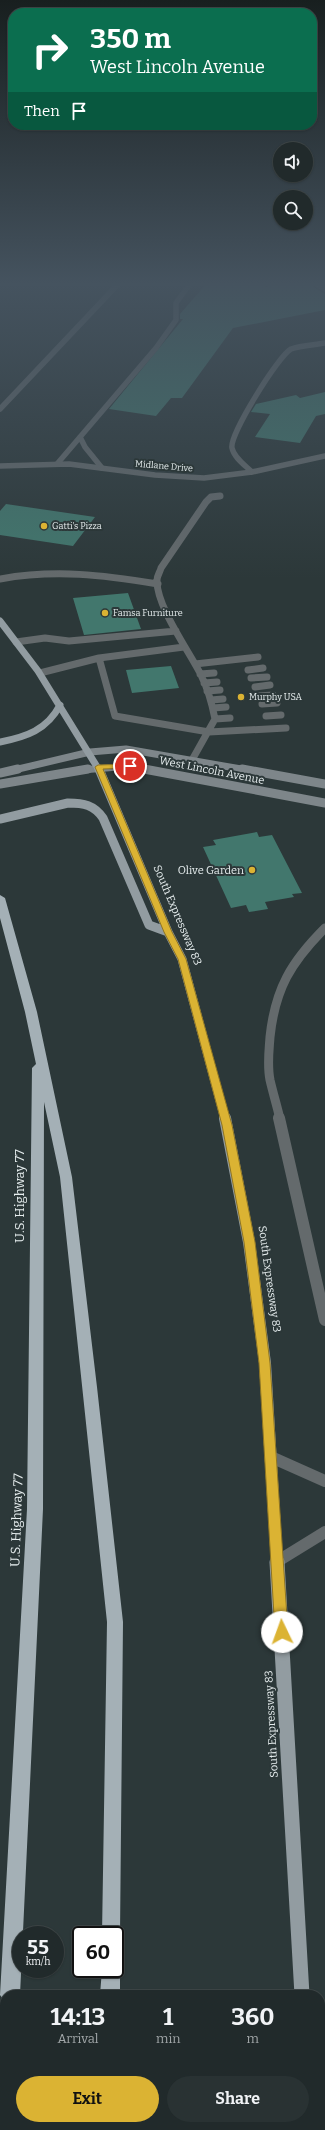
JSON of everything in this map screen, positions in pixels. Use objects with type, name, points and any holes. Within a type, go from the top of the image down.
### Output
[{"type":"highway","points":[[0,898],[38,1045],[66,1176],[115,1622],[111,1926]]},
{"type":"highway","name":"U.S. Highway 77","points":[[10,1990],[35,1509],[38,1045]]},
{"type":"highway","points":[[110,1978],[110,1990]]},
{"type":"main road","name":"South Expressway 83","points":[[0,621],[40,674],[98,767],[168,932],[182,959],[227,1125],[250,1242],[265,1363],[278,1561],[302,1990]]},
{"type":"main road","points":[[0,742],[28,736],[42,729],[56,714],[60,705]]},
{"type":"main road","points":[[0,819],[72,803],[86,804],[95,808],[103,818],[149,925],[168,932]]},
{"type":"street","points":[[0,409],[27,380]]},
{"type":"street","points":[[58,464],[128,380]]},
{"type":"street","points":[[252,472],[232,448],[231,441],[240,422],[267,380]]},
{"type":"street","points":[[80,437],[85,447],[102,468]]},
{"type":"street","name":"Midlane Drive","points":[[0,466],[58,464],[204,478],[252,472],[325,456]]},
{"type":"street","points":[[192,760],[215,719],[213,708],[200,674],[176,631],[157,579],[161,568],[206,502],[211,497],[220,496]]},
{"type":"street","points":[[0,579],[51,571],[73,571],[158,584]]},
{"type":"street","points":[[16,642],[37,638],[69,641],[176,631]]},
{"type":"street","points":[[40,674],[99,658],[184,647]]},
{"type":"street","points":[[195,664],[258,657]]},
{"type":"street","points":[[99,658],[115,716],[209,732],[286,728]]},
{"type":"street","points":[[248,670],[263,668]]},
{"type":"street","points":[[200,674],[214,673]]},
{"type":"street","points":[[252,678],[267,676]]},
{"type":"street","points":[[204,683],[217,682]]},
{"type":"street","points":[[255,687],[270,685]]},
{"type":"street","points":[[207,691],[220,690]]},
{"type":"street","points":[[258,696],[273,695]]},
{"type":"street","points":[[211,700],[223,699]]},
{"type":"street","points":[[262,704],[277,703]]},
{"type":"street","points":[[213,708],[226,707]]},
{"type":"street","points":[[266,716],[281,715]]},
{"type":"street","points":[[215,719],[230,718]]},
{"type":"street","name":"West Lincoln Avenue","points":[[0,773],[90,752],[126,749],[325,784]]},
{"type":"street","name":"West Lincoln Avenue","points":[[0,784],[98,767],[130,766],[325,803]]},
{"type":"street","points":[[325,928],[304,948],[288,972],[279,992],[272,1020],[268,1058],[270,1079],[320,1279],[325,1320]]},
{"type":"street","points":[[271,1457],[325,1481]]},
{"type":"street","points":[[278,1561],[325,1532]]},
{"type":"building","points":[[133,380],[195,380],[182,398],[171,398],[156,416],[109,409]]},
{"type":"building","points":[[325,392],[325,414],[316,416],[300,443],[255,437],[270,414],[251,412],[256,404],[296,395],[300,398]]},
{"type":"building","name":"Gatti's Pizza","points":[[6,504],[95,517],[73,546],[0,535],[0,511]]},
{"type":"building","name":"Famsa Furniture","points":[[128,593],[141,629],[84,635],[73,598]]},
{"type":"building","points":[[171,666],[179,688],[132,693],[126,670]]},
{"type":"building","name":"Olive Garden","points":[[257,832],[259,837],[272,835],[302,893],[292,894],[294,897],[265,902],[268,909],[249,912],[246,905],[231,908],[203,847],[216,845],[213,840]]},
{"type":"place","name":"Gatti's Pizza","points":[[44,526]]},
{"type":"place","name":"Famsa Furniture","points":[[105,613]]},
{"type":"place","name":"Murphy USA","points":[[241,697]]},
{"type":"place","name":"Olive Garden","points":[[252,870]]},
{"type":"route","points":[[130,766],[98,767],[168,932],[182,959],[227,1125],[250,1242],[265,1363],[282,1632]]}]
